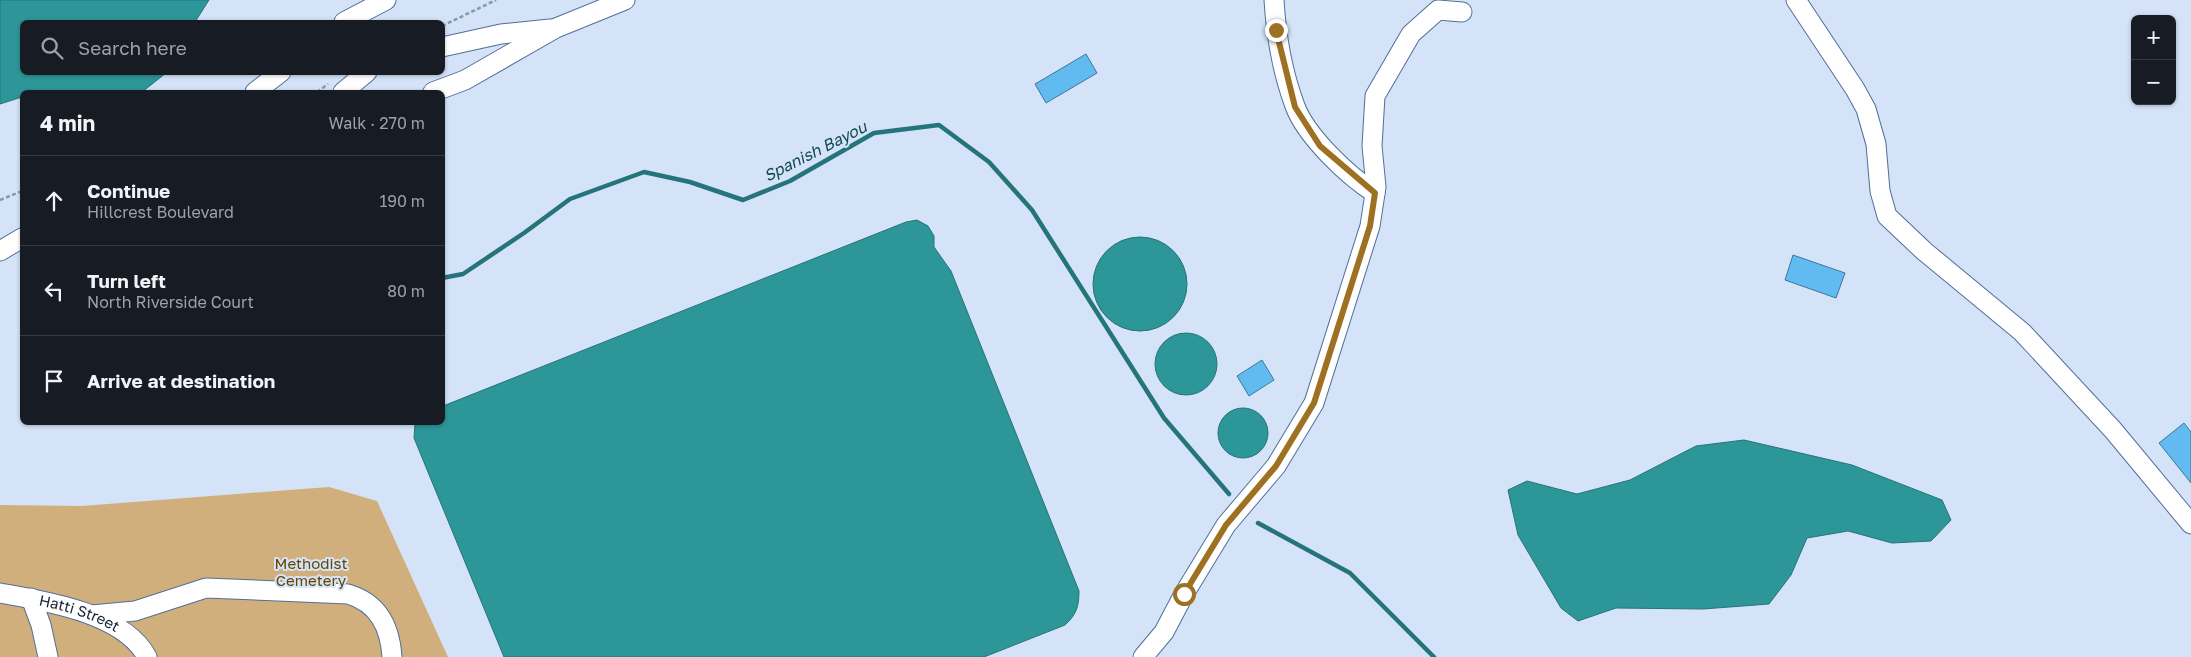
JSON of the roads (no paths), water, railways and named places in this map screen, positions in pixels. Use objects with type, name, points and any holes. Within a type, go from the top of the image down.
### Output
[{"type":"street","points":[[348,20],[386,0]]},
{"type":"street","points":[[438,90],[466,80],[556,28],[625,0]]},
{"type":"street","points":[[1274,0],[1276,30],[1295,107],[1320,146],[1375,193]]},
{"type":"street","points":[[1796,0],[1855,89],[1866,109],[1876,144],[1880,191],[1888,216],[1924,251],[2022,332],[2119,436],[2191,524]]},
{"type":"street","points":[[1143,657],[1164,632],[1184,594],[1226,525],[1276,466],[1314,403],[1370,226],[1375,193],[1372,146],[1375,96],[1411,34],[1438,10],[1462,12]]},
{"type":"street","points":[[445,47],[501,34],[556,28]]},
{"type":"street","points":[[258,90],[277,75]]},
{"type":"street","points":[[345,90],[363,75]]},
{"type":"street","points":[[0,251],[20,239]]},
{"type":"street","points":[[92,615],[135,611],[206,588],[348,594],[363,598],[376,609],[387,630],[392,657]]},
{"type":"street","name":"Hatti Street","points":[[0,593],[31,598],[92,615],[120,628],[148,657]]},
{"type":"street","points":[[31,598],[41,625],[48,657]]},
{"type":"waterway","name":"Spanish Bayou","points":[[445,277],[463,274],[570,199],[644,172],[690,182],[743,200],[790,181],[874,133],[939,125],[989,162],[1032,210],[1164,418],[1229,494]]},
{"type":"waterway","name":"Spanish Bayou","points":[[1258,523],[1350,573],[1434,657]]},
{"type":"park label","name":"Methodist Cemetery","points":[[311,572]]}]
